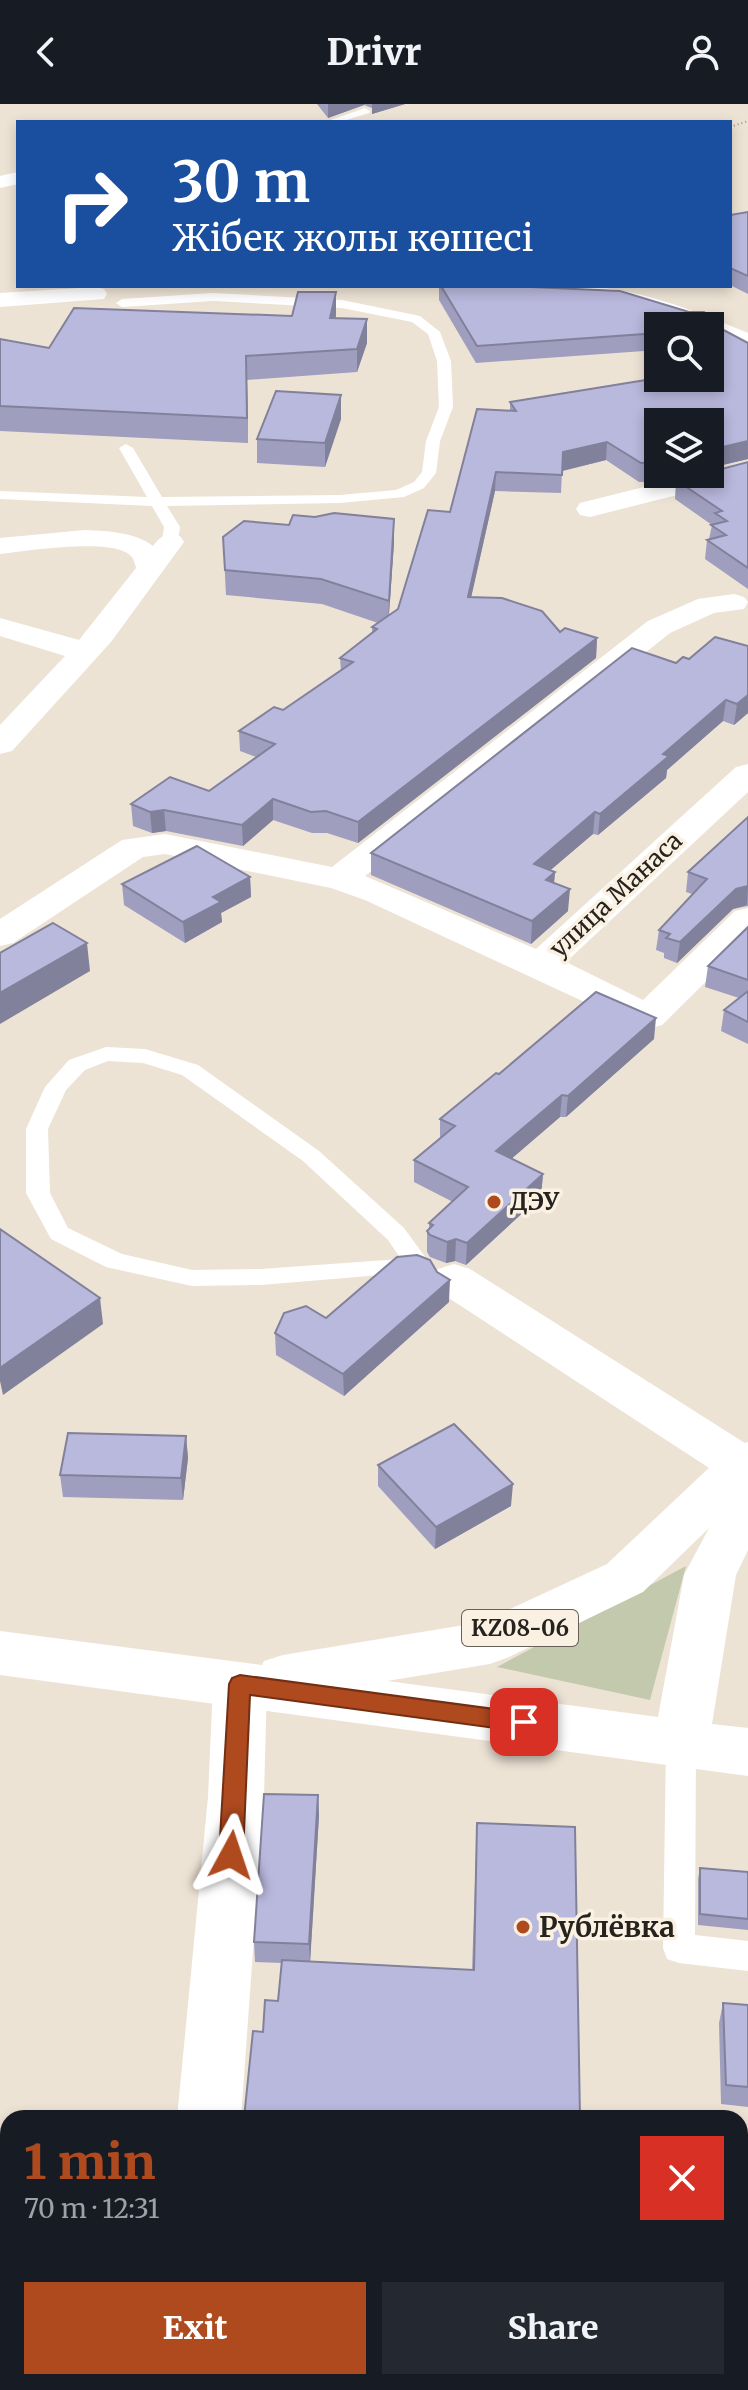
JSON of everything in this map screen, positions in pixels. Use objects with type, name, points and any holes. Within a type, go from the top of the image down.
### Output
[{"type":"main road","points":[[592,288],[647,303],[746,340]]},
{"type":"main road","points":[[0,300],[96,294]]},
{"type":"main road","points":[[590,509],[748,469]]},
{"type":"main road","points":[[0,546],[50,540],[134,545],[147,556],[150,568]]},
{"type":"main road","points":[[0,744],[86,652],[170,542]]},
{"type":"main road","points":[[339,879],[625,651],[678,617],[708,605],[741,608]]},
{"type":"main road","points":[[0,627],[86,652]]},
{"type":"main road","name":"улица Манаса","points":[[0,935],[134,847],[165,844],[339,879],[378,892],[541,965],[748,774]]},
{"type":"main road","points":[[541,965],[648,1017],[748,919]]},
{"type":"main road","points":[[436,1272],[746,1476],[710,1575],[681,1744],[748,1752]]},
{"type":"main road","name":"KZ08-06","points":[[240,1684],[490,1642],[625,1578],[746,1476]]},
{"type":"main road","name":"KZ08-06","points":[[0,1653],[681,1744]]},
{"type":"main road","points":[[210,2110],[236,1797],[240,1684]]},
{"type":"lane","points":[[336,120],[365,111]]},
{"type":"lane","points":[[0,495],[158,502],[340,499],[399,494],[419,485],[429,473],[433,441],[446,407],[444,361],[434,332],[416,319],[342,304],[213,297],[122,303]]},
{"type":"lane","points":[[126,448],[172,527],[170,542]]},
{"type":"lane","points":[[106,1054],[132,1055],[190,1070],[311,1156],[436,1272],[192,1278],[115,1261],[59,1233],[38,1193],[37,1129],[56,1087],[77,1065],[106,1054]]},
{"type":"lane","points":[[681,1744],[679,1948],[748,1956]]},
{"type":"green space","points":[[686,1566],[650,1700],[497,1667]]},
{"type":"building","points":[[748,212],[748,276],[732,269],[732,215]]},
{"type":"building","points":[[442,288],[620,291],[689,312],[644,312],[644,334],[477,346]]},
{"type":"building","points":[[298,292],[336,292],[330,318],[367,319],[357,349],[246,356],[247,418],[0,406],[0,339],[49,348],[74,308],[292,316]]},
{"type":"building","points":[[724,330],[748,343],[748,441],[724,447],[724,408],[644,408],[644,463],[607,442],[563,452],[562,475],[496,472],[468,597],[502,598],[542,611],[560,632],[565,628],[597,638],[358,822],[326,811],[311,812],[273,799],[242,825],[164,810],[150,812],[131,804],[170,777],[209,791],[275,744],[239,731],[274,707],[283,710],[353,662],[340,658],[377,629],[372,627],[398,609],[428,510],[450,512],[477,409],[516,411],[510,402],[644,380],[644,392],[724,392]]},
{"type":"building","points":[[276,391],[341,395],[325,443],[257,439]]},
{"type":"building","points":[[748,462],[748,568],[707,540],[726,535],[711,525],[727,521],[715,513],[722,511],[688,488],[724,488],[724,468]]},
{"type":"building","points":[[334,513],[394,519],[389,601],[321,579],[225,570],[223,537],[244,521],[289,525],[293,515],[315,517]]},
{"type":"building","points":[[715,637],[748,646],[748,695],[737,704],[726,700],[663,754],[669,756],[600,814],[595,812],[534,864],[555,872],[546,880],[570,889],[532,921],[371,853],[632,648],[676,663],[683,657],[689,659]]},
{"type":"building","points":[[748,817],[748,886],[736,889],[680,942],[666,938],[670,934],[659,930],[707,879],[688,872]]},
{"type":"building","points":[[197,846],[250,877],[213,897],[221,902],[183,922],[122,884]]},
{"type":"building","points":[[53,923],[87,943],[0,993],[0,953]]},
{"type":"building","points":[[748,927],[748,980],[708,966]]},
{"type":"building","points":[[748,991],[748,1022],[724,1010]]},
{"type":"building","points":[[596,992],[656,1018],[568,1096],[562,1095],[496,1151],[543,1174],[467,1243],[456,1239],[447,1242],[430,1235],[427,1231],[433,1225],[429,1223],[468,1187],[414,1160],[455,1126],[440,1119]]},
{"type":"building","points":[[0,1229],[100,1298],[0,1368]]},
{"type":"building","points":[[417,1255],[430,1260],[437,1272],[450,1280],[343,1374],[275,1333],[284,1313],[306,1306],[326,1318],[397,1257]]},
{"type":"building","points":[[454,1424],[513,1484],[436,1527],[378,1465]]},
{"type":"building","points":[[68,1433],[186,1436],[181,1478],[60,1475]]},
{"type":"building","points":[[264,1794],[318,1795],[309,1944],[254,1942]]},
{"type":"building","name":"Рублёвка","points":[[477,1823],[575,1827],[580,2110],[245,2110],[253,2031],[263,2032],[265,2000],[278,2001],[282,1960],[474,1970]]},
{"type":"building","points":[[700,1868],[748,1872],[748,1919],[700,1914]]},
{"type":"building","points":[[723,2003],[748,2005],[748,2087],[726,2085]]},
{"type":"place","name":"ДЭУ","points":[[494,1202]]},
{"type":"place","name":"Рублёвка","points":[[523,1927]]},
{"type":"route","points":[[231,1855],[240,1684],[524,1722]]}]
